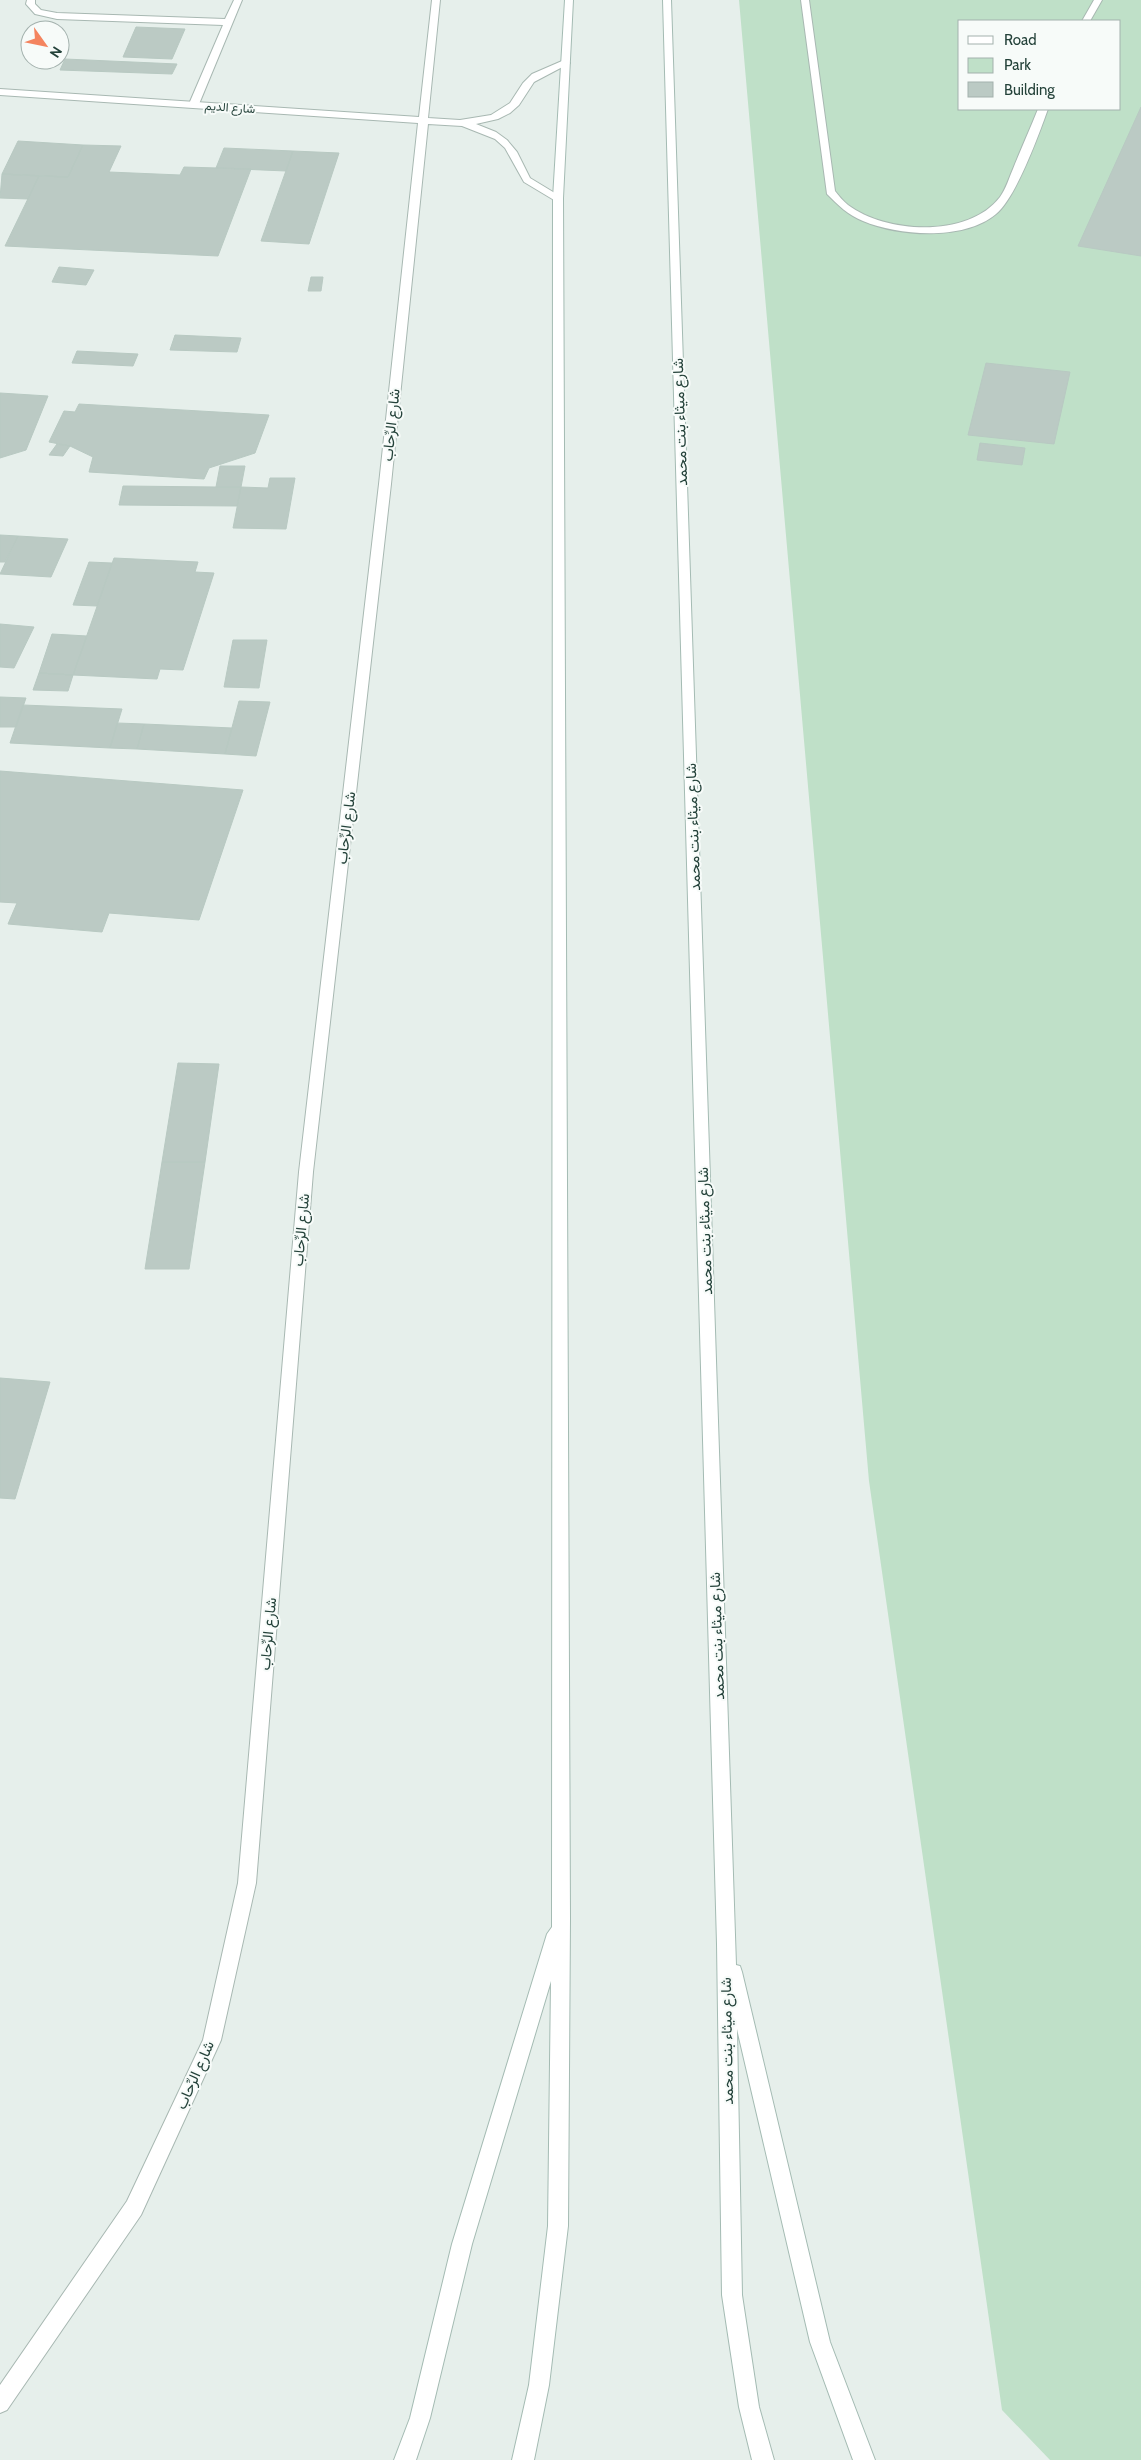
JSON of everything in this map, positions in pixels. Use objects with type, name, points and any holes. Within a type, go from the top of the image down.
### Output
[{"type":"main road","points":[[31,0],[33,9],[57,16],[229,22]]},
{"type":"main road","points":[[194,104],[238,0]]},
{"type":"main road","name":"شارع الرِّحاب","points":[[0,2403],[134,2208],[212,2040],[247,1884],[306,1172],[436,0]]},
{"type":"main road","points":[[523,2460],[539,2385],[558,2226],[561,1918],[558,198],[569,0]]},
{"type":"main road","name":"شارع ميثاء بنت محمد","points":[[667,0],[726,1944],[732,2296],[749,2407],[763,2460]]},
{"type":"main road","points":[[805,0],[830,192],[846,210],[860,217],[886,226],[917,230],[959,226],[991,214],[1001,205],[1006,196],[1043,110]]},
{"type":"main road","points":[[1087,20],[1098,0]]},
{"type":"main road","name":"شارع الديم","points":[[0,92],[460,123],[485,120],[505,112],[514,106],[523,88],[533,78],[565,63]]},
{"type":"main road","name":"شارع الديم","points":[[460,123],[485,131],[504,142],[512,151],[520,171],[529,181],[558,198]]},
{"type":"main road","points":[[405,2460],[420,2418],[462,2244],[561,1918]]},
{"type":"main road","points":[[726,1944],[820,2342],[864,2460]]},
{"type":"green space","points":[[739,0],[1141,0],[1141,2460],[1050,2460],[1002,2410],[869,1481]]},
{"type":"building","points":[[136,27],[185,29],[172,59],[123,57]]},
{"type":"building","points":[[70,59],[177,64],[172,74],[60,70],[70,70]]},
{"type":"building","points":[[1141,107],[1141,256],[1078,246]]},
{"type":"building","points":[[18,141],[83,145],[68,177],[2,174]]},
{"type":"building","points":[[83,145],[121,146],[109,172],[180,175],[184,167],[251,169],[218,256],[5,246],[39,176],[68,177]]},
{"type":"building","points":[[224,148],[293,151],[286,171],[216,168]]},
{"type":"building","points":[[293,151],[339,153],[309,244],[261,241]]},
{"type":"building","points":[[2,174],[39,176],[28,199],[0,198]]},
{"type":"building","points":[[59,267],[94,270],[86,285],[52,282]]},
{"type":"building","points":[[311,277],[323,277],[321,291],[308,291]]},
{"type":"building","points":[[175,335],[241,338],[237,352],[170,350]]},
{"type":"building","points":[[77,351],[138,354],[133,366],[72,363]]},
{"type":"building","points":[[986,363],[1070,372],[1054,444],[968,435]]},
{"type":"building","points":[[0,393],[48,396],[26,450],[0,458]]},
{"type":"building","points":[[79,404],[269,415],[255,453],[209,468],[204,479],[89,472],[93,457],[70,446],[49,442],[64,411],[75,412]]},
{"type":"building","points":[[980,443],[1025,448],[1022,465],[977,460]]},
{"type":"building","points":[[57,444],[70,446],[63,456],[49,455]]},
{"type":"building","points":[[220,466],[245,466],[241,487],[216,487]]},
{"type":"building","points":[[270,478],[295,478],[286,529],[233,528],[241,487],[268,488]]},
{"type":"building","points":[[123,486],[241,487],[237,506],[119,505]]},
{"type":"building","points":[[0,535],[18,536],[5,562],[0,562]]},
{"type":"building","points":[[18,536],[68,539],[51,577],[0,574]]},
{"type":"building","points":[[114,558],[198,562],[195,572],[214,573],[183,670],[160,669],[157,679],[73,675]]},
{"type":"building","points":[[89,562],[112,563],[97,606],[73,605]]},
{"type":"building","points":[[0,624],[34,627],[14,668],[0,667]]},
{"type":"building","points":[[52,634],[87,636],[73,675],[39,673]]},
{"type":"building","points":[[233,640],[267,640],[259,688],[224,687]]},
{"type":"building","points":[[39,673],[73,675],[68,691],[33,690]]},
{"type":"building","points":[[0,697],[26,698],[16,727],[0,727]]},
{"type":"building","points":[[239,701],[270,702],[256,756],[225,754]]},
{"type":"building","points":[[23,705],[122,709],[110,748],[10,743]]},
{"type":"building","points":[[117,723],[144,724],[137,749],[110,748]]},
{"type":"building","points":[[144,724],[232,728],[225,754],[137,749]]},
{"type":"building","points":[[0,771],[243,790],[199,920],[109,913],[102,932],[8,924],[17,903],[0,902]]},
{"type":"building","points":[[178,1063],[219,1064],[205,1162],[162,1162]]},
{"type":"building","points":[[162,1162],[205,1162],[189,1269],[145,1269]]},
{"type":"building","points":[[0,1378],[50,1382],[15,1499],[0,1498]]}]
